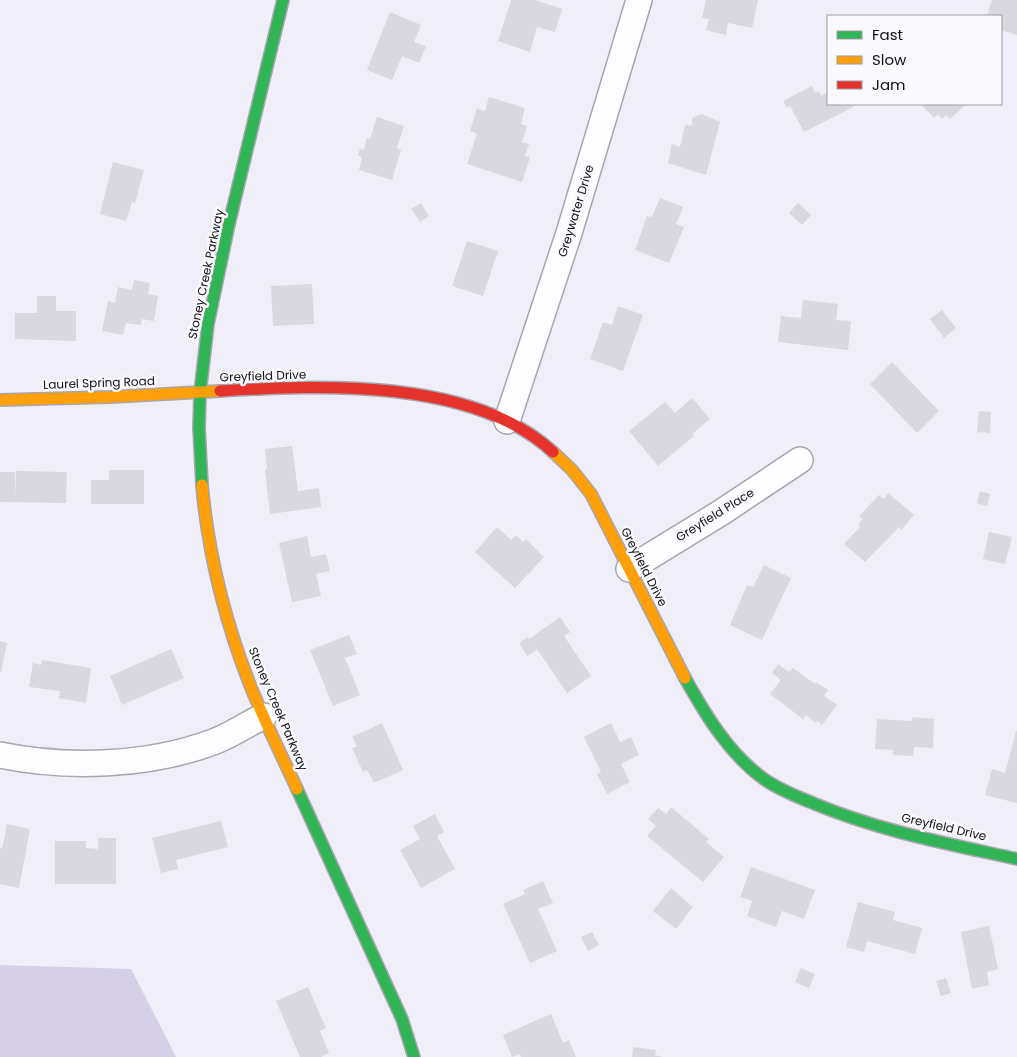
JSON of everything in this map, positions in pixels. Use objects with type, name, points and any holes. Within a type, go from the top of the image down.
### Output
[{"type":"street","name":"Stoney Creek Parkway","points":[[283,0],[206,332],[200,392],[199,440],[201,487],[208,536],[225,610],[242,664],[402,1019],[414,1057]]},
{"type":"street","name":"Greywater Drive","points":[[507,420],[569,233],[639,0]]},
{"type":"street","name":"Greyfield Drive","points":[[200,392],[282,387],[388,390],[431,396],[478,409],[507,420],[544,444],[572,470],[591,494],[683,676],[704,712],[730,746],[760,776],[816,805],[864,823],[1017,859]]},
{"type":"street","name":"Laurel Spring Road","points":[[0,400],[200,392]]},
{"type":"street","name":"Greyfield Place","points":[[629,569],[722,512],[800,460]]},
{"type":"street","points":[[0,755],[58,763],[94,763],[150,759],[187,751],[215,741],[264,716]]},
{"type":"shaded area","points":[[0,965],[131,969],[176,1057],[0,1057]]},
{"type":"building","points":[[511,0],[535,0],[562,9],[555,32],[537,27],[530,52],[498,41]]},
{"type":"building","points":[[706,0],[758,0],[752,28],[728,23],[726,35],[706,30],[709,19],[702,18]]},
{"type":"building","points":[[992,0],[1017,0],[1017,35],[1002,30],[1002,15],[987,15]]},
{"type":"building","points":[[390,12],[421,25],[414,42],[426,46],[419,63],[402,56],[392,80],[367,70]]},
{"type":"building","points":[[812,86],[815,93],[819,91],[821,96],[827,93],[827,105],[852,105],[853,107],[804,132],[790,106],[787,108],[783,101]]},
{"type":"building","points":[[489,97],[525,108],[521,124],[527,126],[522,142],[529,144],[525,156],[530,157],[522,182],[467,164],[477,134],[470,131],[477,108],[485,111]]},
{"type":"building","points":[[922,105],[965,105],[950,119],[946,115],[942,119],[938,114],[934,118]]},
{"type":"building","points":[[702,114],[720,122],[706,175],[668,163],[672,144],[680,147],[685,125],[692,126],[692,118]]},
{"type":"building","points":[[377,117],[404,126],[397,148],[401,150],[392,180],[359,170],[362,158],[358,155],[360,149],[364,150],[367,138],[370,139]]},
{"type":"building","points":[[113,162],[144,170],[135,203],[132,202],[126,221],[100,214]]},
{"type":"building","points":[[660,198],[683,207],[676,224],[684,227],[669,263],[635,250],[647,216],[652,217]]},
{"type":"building","points":[[421,203],[429,216],[420,222],[411,209]]},
{"type":"building","points":[[798,203],[811,215],[802,225],[789,213]]},
{"type":"building","points":[[467,241],[498,251],[483,296],[452,286]]},
{"type":"building","points":[[134,280],[150,283],[148,294],[158,296],[154,321],[142,319],[141,325],[126,323],[123,335],[102,331],[108,301],[115,303],[118,287],[132,290]]},
{"type":"building","points":[[312,284],[314,324],[273,326],[271,286]]},
{"type":"building","points":[[37,296],[56,296],[56,311],[76,311],[76,341],[15,339],[15,313],[37,313]]},
{"type":"building","points":[[803,300],[838,304],[836,320],[851,321],[848,350],[778,342],[781,316],[801,318]]},
{"type":"building","points":[[618,306],[643,315],[623,371],[590,359],[603,322],[612,325]]},
{"type":"building","points":[[942,310],[956,328],[944,338],[930,319]]},
{"type":"building","points":[[892,362],[939,411],[917,433],[870,384]]},
{"type":"building","points":[[692,398],[710,419],[692,434],[694,436],[658,466],[629,431],[665,402],[675,413]]},
{"type":"building","points":[[979,411],[991,412],[990,433],[977,432]]},
{"type":"building","points":[[292,446],[298,491],[319,488],[321,507],[270,514],[265,470],[267,469],[265,449]]},
{"type":"building","points":[[109,470],[144,470],[144,504],[91,504],[91,480],[109,480]]},
{"type":"building","points":[[16,471],[67,472],[66,503],[0,502],[0,472],[15,472],[15,499]]},
{"type":"building","points":[[980,491],[990,494],[987,506],[977,503]]},
{"type":"building","points":[[888,493],[914,515],[901,530],[899,527],[865,562],[844,544],[860,527],[858,525],[862,519],[859,516],[879,495],[884,499]]},
{"type":"building","points":[[497,527],[511,540],[516,535],[523,542],[526,539],[544,557],[515,588],[475,552]]},
{"type":"building","points":[[989,532],[1012,537],[1005,564],[983,559]]},
{"type":"building","points":[[307,536],[311,557],[326,554],[330,571],[316,574],[321,596],[292,602],[279,543]]},
{"type":"building","points":[[764,565],[791,578],[762,640],[730,625],[747,585],[753,587]]},
{"type":"building","points":[[560,617],[570,632],[564,636],[591,676],[567,693],[533,643],[537,650],[527,656],[519,643],[528,637],[529,639]]},
{"type":"building","points":[[349,635],[357,654],[345,658],[360,695],[333,706],[310,650]]},
{"type":"building","points":[[0,641],[7,643],[1,672],[0,672]]},
{"type":"building","points":[[171,649],[184,678],[122,705],[110,676]]},
{"type":"building","points":[[42,660],[91,668],[86,703],[59,698],[60,691],[29,687],[33,663],[41,665]]},
{"type":"building","points":[[778,664],[789,672],[793,668],[815,684],[816,682],[828,690],[824,696],[837,705],[822,725],[806,715],[803,719],[770,694],[781,680],[772,673]]},
{"type":"building","points":[[912,717],[934,719],[933,748],[914,747],[913,756],[893,755],[893,750],[875,749],[877,719],[912,721]]},
{"type":"building","points":[[382,723],[403,770],[374,783],[367,770],[363,772],[352,748],[357,746],[352,737]]},
{"type":"building","points":[[611,723],[620,742],[631,737],[639,755],[621,764],[630,782],[607,794],[597,774],[601,772],[584,737]]},
{"type":"building","points":[[1016,731],[1017,803],[985,795],[992,769],[1005,773]]},
{"type":"building","points":[[671,807],[709,839],[706,842],[724,857],[703,882],[647,836],[656,826],[648,819],[658,808],[666,814]]},
{"type":"building","points":[[435,814],[444,832],[437,836],[455,869],[421,888],[400,850],[420,839],[413,826]]},
{"type":"building","points":[[221,821],[228,847],[176,860],[178,869],[161,873],[152,838]]},
{"type":"building","points":[[7,824],[30,829],[19,888],[0,884],[0,848],[2,849]]},
{"type":"building","points":[[98,838],[116,838],[116,884],[55,884],[55,841],[86,841],[86,848],[98,849]]},
{"type":"building","points":[[751,867],[815,890],[804,919],[782,911],[776,927],[747,916],[752,901],[740,897]]},
{"type":"building","points":[[543,881],[553,903],[538,909],[557,951],[530,963],[503,904],[525,894],[523,890]]},
{"type":"building","points":[[671,888],[693,907],[676,929],[653,911]]},
{"type":"building","points":[[858,902],[895,912],[893,920],[922,928],[915,954],[867,941],[864,952],[846,947]]},
{"type":"building","points":[[989,926],[998,969],[987,972],[989,985],[972,989],[961,932]]},
{"type":"building","points":[[592,932],[599,945],[588,951],[581,937]]},
{"type":"building","points":[[801,968],[815,974],[809,988],[795,982]]},
{"type":"building","points":[[946,978],[951,993],[941,996],[936,981]]},
{"type":"building","points":[[308,987],[326,1028],[320,1031],[329,1053],[321,1057],[300,1057],[276,1001]]},
{"type":"building","points":[[551,1014],[563,1043],[569,1040],[576,1057],[521,1057],[520,1054],[512,1057],[503,1035]]},
{"type":"building","points":[[633,1047],[656,1050],[655,1055],[663,1057],[632,1057]]},
{"type":"traffic: fast","points":[[202,485],[199,428],[200,393],[208,324],[229,224],[283,0]]},
{"type":"traffic: fast","points":[[685,678],[729,746],[751,769],[776,787],[864,822],[915,836],[1017,859]]},
{"type":"traffic: fast","points":[[297,789],[402,1019],[414,1057]]},
{"type":"traffic: slow","points":[[0,400],[220,391]]},
{"type":"traffic: slow","points":[[553,452],[572,470],[591,494],[685,678]]},
{"type":"traffic: slow","points":[[202,485],[213,561],[225,611],[255,698],[297,789]]},
{"type":"traffic: jam","points":[[220,391],[349,388],[395,392],[439,399],[482,410],[520,428],[553,452]]}]
